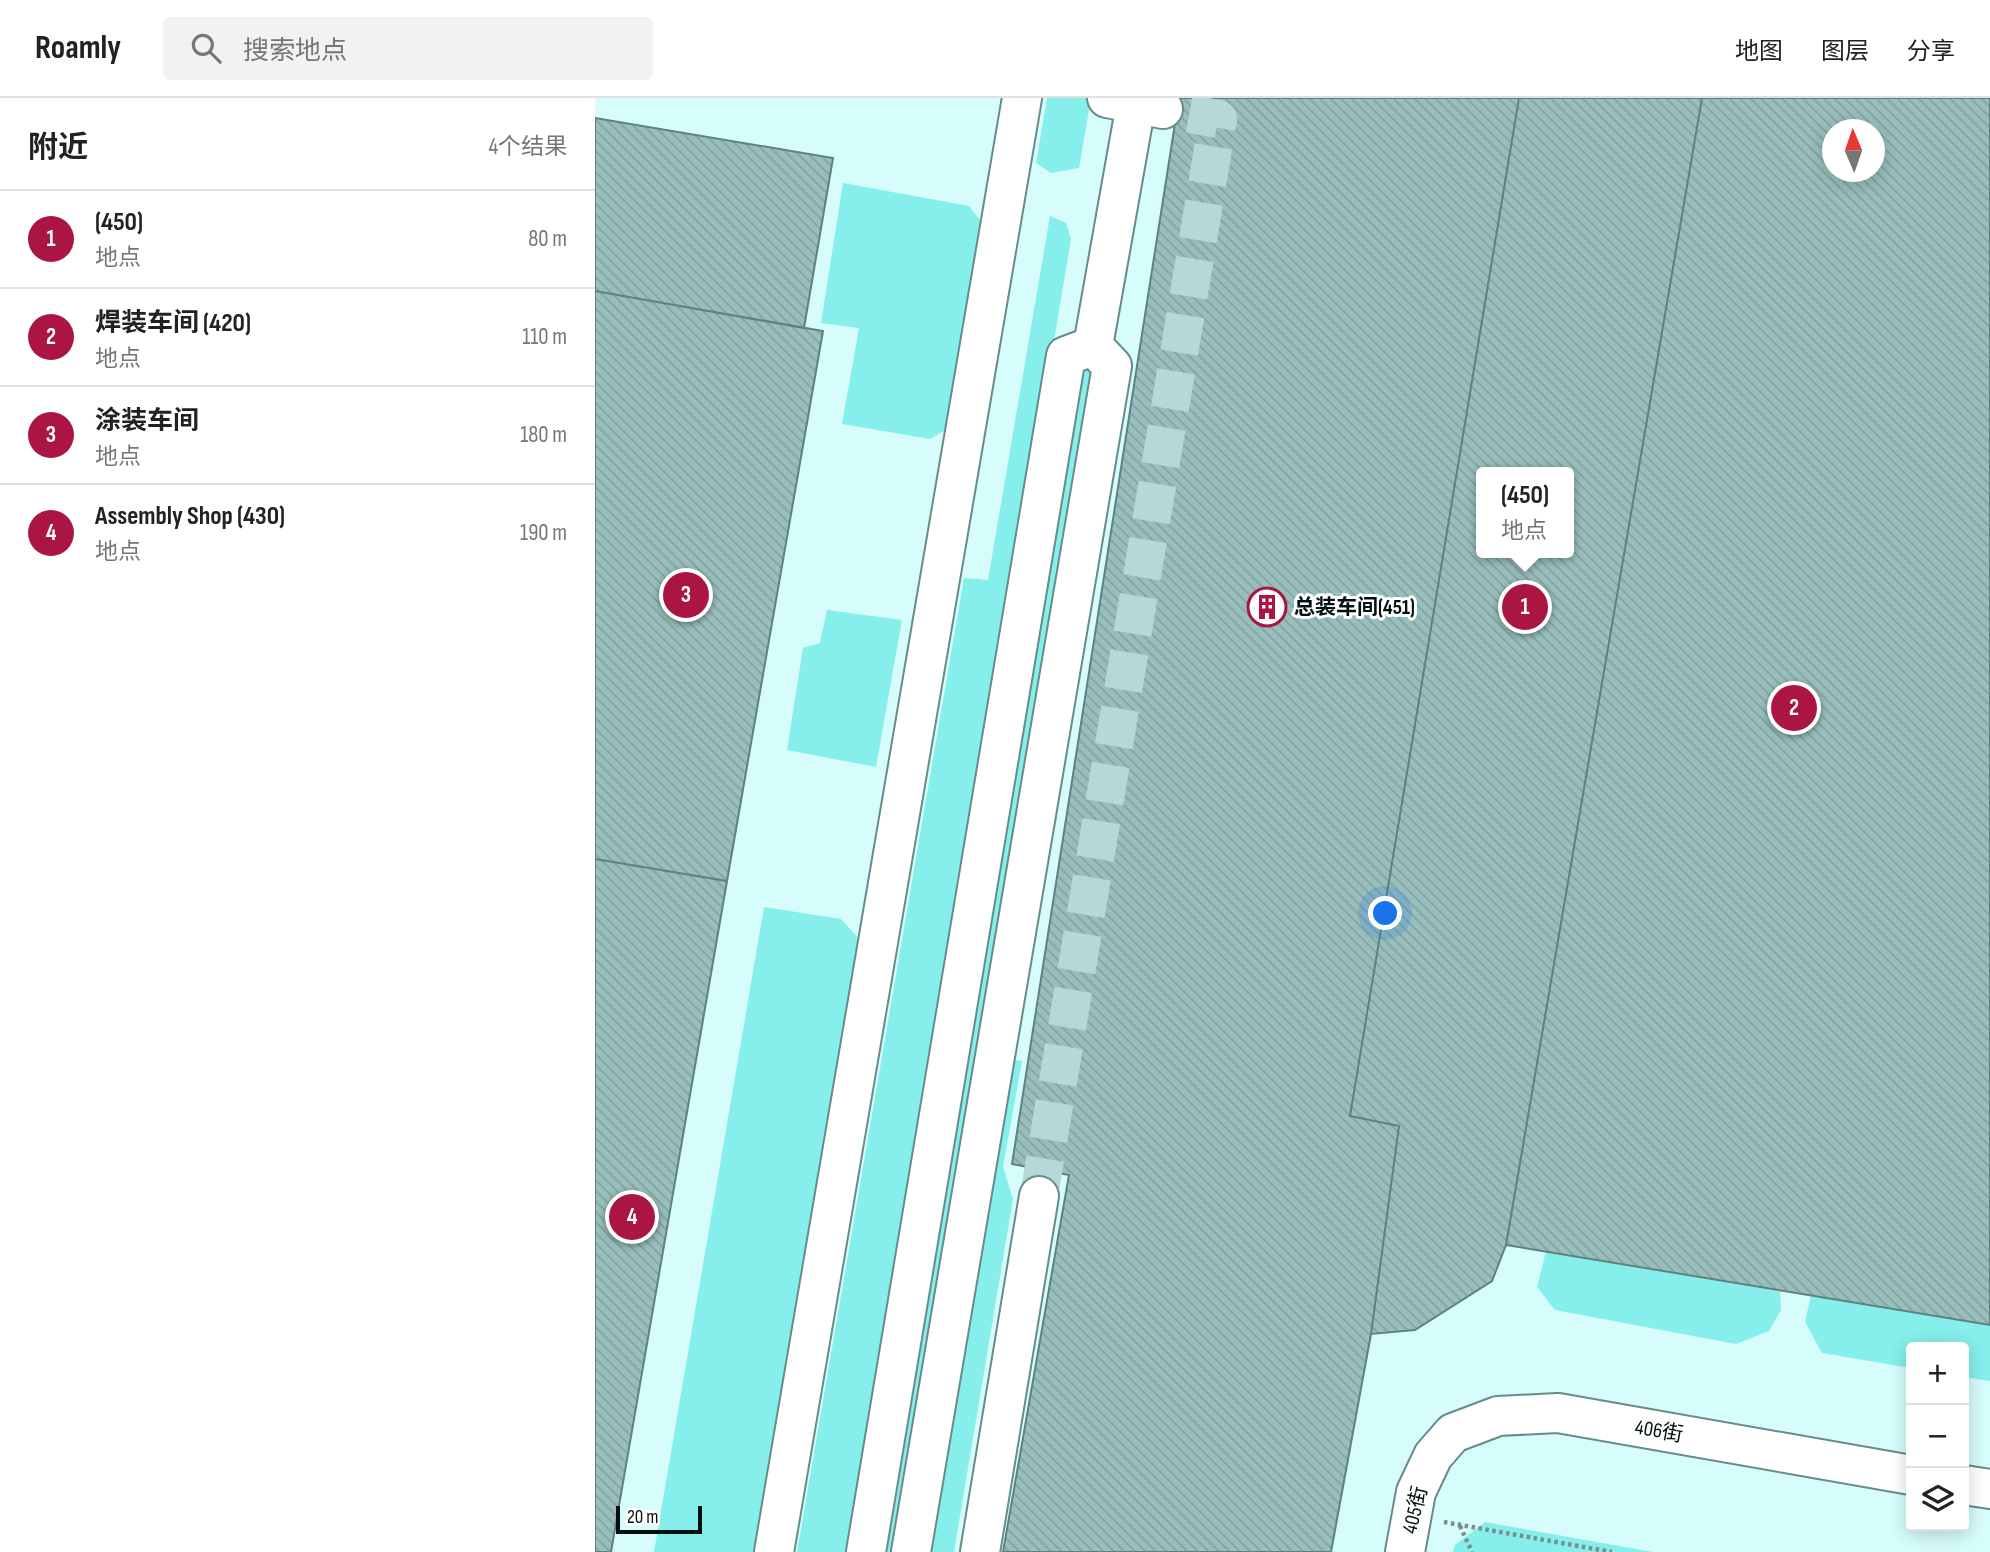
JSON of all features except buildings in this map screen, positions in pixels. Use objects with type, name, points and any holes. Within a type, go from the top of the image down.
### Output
[{"type":"lane","points":[[774,1552],[1022,98]]},
{"type":"lane","points":[[1093,346],[1135,103]]},
{"type":"lane","points":[[866,1552],[1066,356],[1093,346]]},
{"type":"lane","points":[[911,1552],[1112,366],[1093,346]]},
{"type":"lane","points":[[980,1552],[1039,1196]]},
{"type":"lane","name":"406街","points":[[1427,1469],[1433,1456],[1453,1433],[1498,1416],[1558,1413],[1906,1474]]},
{"type":"lane","name":"405街","points":[[1409,1534],[1416,1492],[1427,1469]]},
{"type":"lane","points":[[1969,1486],[1990,1489]]},
{"type":"path","points":[[1409,1534],[1460,1525],[1612,1552]]},
{"type":"path","points":[[1460,1525],[1472,1552]]},
{"type":"shaded area","points":[[1047,98],[1091,98],[1079,168],[1051,173],[1036,163]]},
{"type":"shaded area","points":[[843,183],[969,206],[984,225],[954,425],[930,439],[842,424],[859,328],[821,323]]},
{"type":"shaded area","points":[[1050,216],[1066,223],[1071,239],[851,1552],[797,1552],[964,578],[988,580]]},
{"type":"shaded area","points":[[1076,367],[1099,370],[903,1552],[878,1552]]},
{"type":"shaded area","points":[[827,610],[902,620],[876,767],[787,750],[803,648],[820,643]]},
{"type":"shaded area","points":[[764,907],[841,919],[860,940],[755,1552],[654,1552]]},
{"type":"shaded area","points":[[1009,1059],[1022,1061],[1003,1167],[1013,1199],[954,1552],[922,1552]]},
{"type":"shaded area","points":[[1546,1251],[1780,1290],[1781,1310],[1769,1331],[1736,1344],[1555,1310],[1537,1287]]},
{"type":"shaded area","points":[[1811,1295],[1990,1325],[1990,1381],[1969,1378],[1969,1342],[1906,1342],[1906,1367],[1822,1353],[1805,1322]]},
{"type":"shaded area","points":[[1485,1522],[1653,1552],[1453,1552],[1455,1545]]},
{"type":"tunnel","points":[[1039,1196],[1218,119],[1163,109]]},
{"type":"place","name":"涂装车间","points":[[686,595]]},
{"type":"place","name":"总装车间(451)","points":[[1267,607]]},
{"type":"place","name":"(450)","points":[[1525,607]]},
{"type":"place","name":"焊装车间 (420)","points":[[1794,708]]},
{"type":"place","name":"Assembly Shop (430)","points":[[632,1217]]}]
